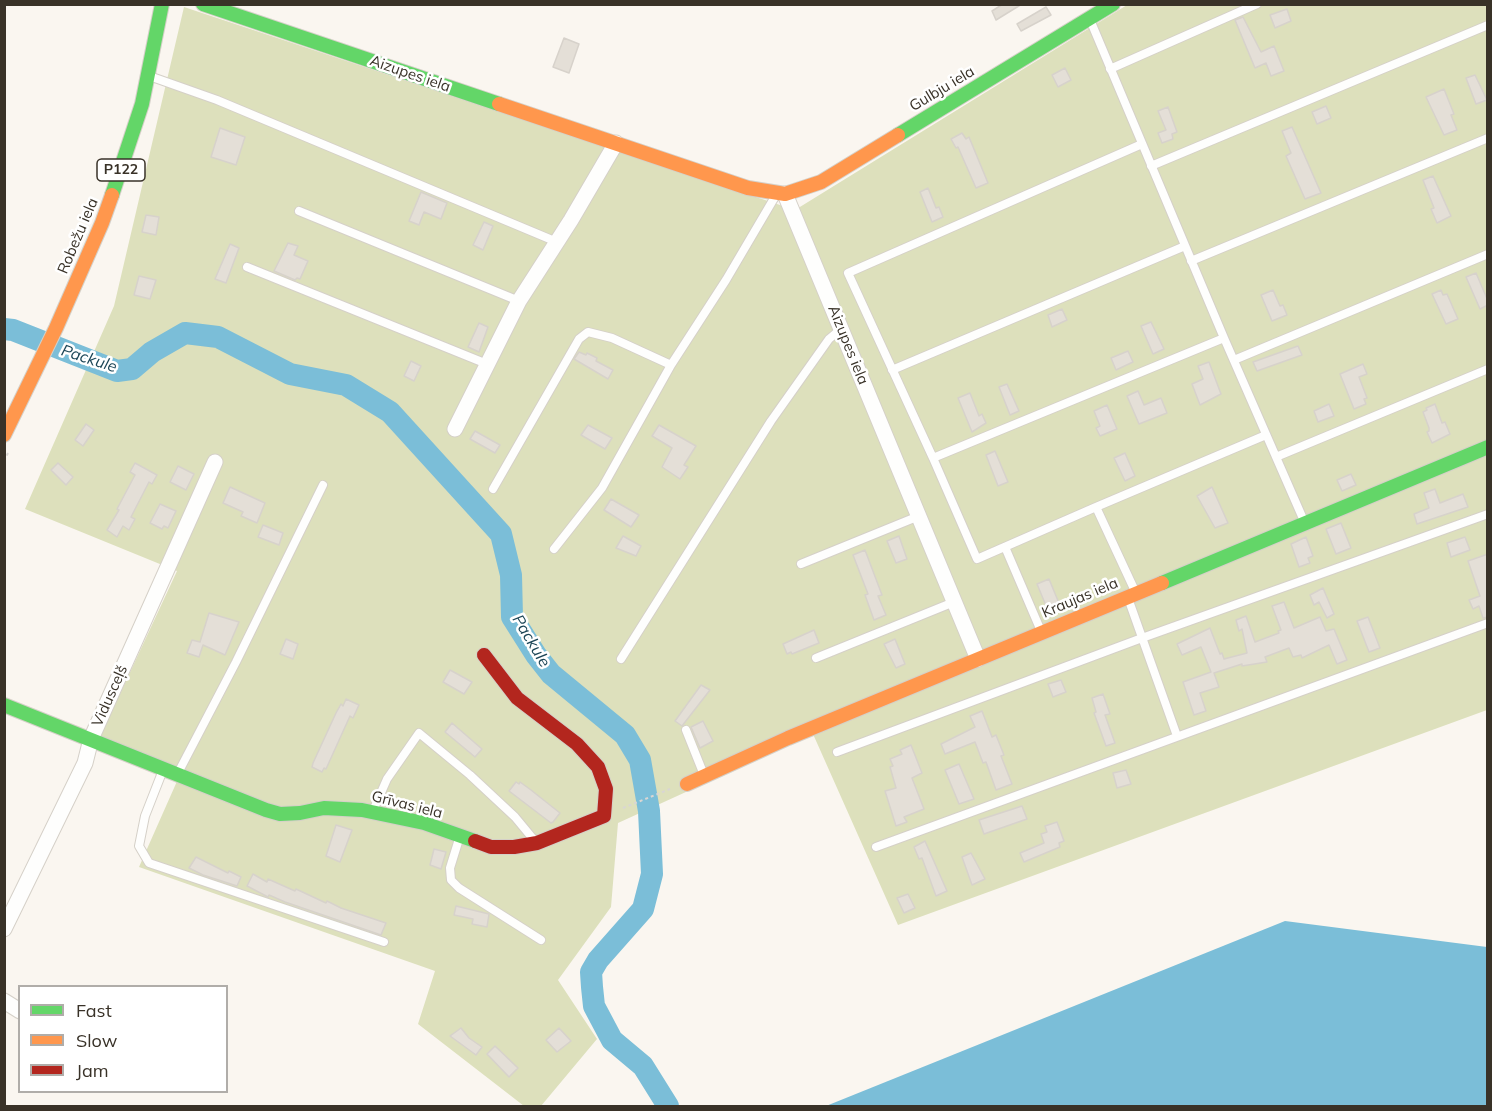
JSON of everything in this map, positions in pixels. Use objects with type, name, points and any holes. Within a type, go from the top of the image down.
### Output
[{"type":"street","name":"Robežu iela","points":[[4,435],[56,328],[106,213],[142,104],[162,4]]},
{"type":"street","name":"Aizupes iela","points":[[203,4],[748,188],[781,193],[841,329],[978,659]]},
{"type":"street","name":"Gulbju iela","points":[[781,193],[821,182],[1113,4]]},
{"type":"street","points":[[455,429],[519,301],[616,143]]},
{"type":"street","name":"Kraujas iela","points":[[687,784],[788,738],[1304,521],[1488,447]]},
{"type":"street","name":"Vidusceļš","points":[[4,929],[85,763],[91,738],[215,462]]},
{"type":"street","name":"Grīvas iela","points":[[4,705],[280,814],[324,808],[362,810],[424,823],[491,847],[514,847],[537,843],[604,816],[606,789],[598,767],[577,744],[517,698],[484,655]]},
{"type":"street","points":[[4,1001],[18,1010]]},
{"type":"lane","points":[[1110,69],[1257,4]]},
{"type":"lane","points":[[1089,19],[1233,360],[1304,521]]},
{"type":"lane","points":[[1151,166],[1488,25]]},
{"type":"lane","points":[[147,75],[217,100],[557,242]]},
{"type":"lane","points":[[1191,261],[1488,138]]},
{"type":"lane","points":[[1142,144],[848,273],[977,559],[1266,435]]},
{"type":"lane","points":[[554,549],[602,488],[671,365],[781,193]]},
{"type":"lane","points":[[299,211],[519,301]]},
{"type":"lane","points":[[892,370],[1185,246]]},
{"type":"lane","points":[[1233,360],[1488,254]]},
{"type":"lane","points":[[247,267],[488,364]]},
{"type":"lane","points":[[621,659],[771,421],[829,339],[841,329]]},
{"type":"lane","points":[[493,489],[579,339],[588,332],[612,338],[671,365]]},
{"type":"lane","points":[[933,458],[1224,338]]},
{"type":"lane","points":[[1275,457],[1488,369]]},
{"type":"lane","points":[[178,774],[323,485]]},
{"type":"lane","points":[[1096,507],[1132,594],[1142,638],[1177,736]]},
{"type":"lane","points":[[837,752],[1142,638],[1488,514]]},
{"type":"lane","points":[[801,564],[919,516]]},
{"type":"lane","points":[[1005,547],[1042,632]]},
{"type":"lane","points":[[816,658],[954,602]]},
{"type":"lane","points":[[876,847],[1488,623]]},
{"type":"lane","points":[[686,730],[705,776]]},
{"type":"lane","points":[[373,812],[387,779],[419,733],[470,775],[515,817],[537,843]]},
{"type":"lane","points":[[164,768],[145,816],[139,846],[149,863],[384,942]]},
{"type":"lane","points":[[460,837],[450,868],[451,880],[459,888],[541,940]]},
{"type":"path","points":[[624,807],[657,793]]},
{"type":"green space","points":[[1127,5],[1487,5],[1487,710],[898,925],[813,734],[618,823],[611,907],[558,980],[597,1039],[541,1106],[524,1106],[418,1024],[435,971],[139,867],[182,770],[99,739],[177,571],[25,509],[114,306],[184,7],[795,210]]},
{"type":"water","points":[[1285,921],[1487,947],[1487,1106],[826,1106]]},
{"type":"building","points":[[1003,4],[1022,4],[996,20],[992,11]]},
{"type":"building","points":[[1046,7],[1051,15],[1021,31],[1017,24]]},
{"type":"building","points":[[1287,9],[1291,21],[1275,28],[1270,15]]},
{"type":"building","points":[[1243,17],[1261,52],[1274,46],[1284,71],[1271,76],[1266,63],[1255,68],[1235,20]]},
{"type":"building","points":[[564,38],[579,44],[569,73],[553,67]]},
{"type":"building","points":[[1065,68],[1071,80],[1058,87],[1052,75]]},
{"type":"building","points":[[1475,75],[1487,100],[1476,104],[1466,78]]},
{"type":"building","points":[[1444,89],[1454,114],[1451,115],[1457,130],[1444,135],[1426,97]]},
{"type":"building","points":[[1326,106],[1331,118],[1317,124],[1312,112]]},
{"type":"building","points":[[1168,107],[1177,132],[1172,134],[1173,139],[1162,143],[1158,133],[1166,130],[1158,111]]},
{"type":"building","points":[[1292,127],[1321,193],[1305,199],[1286,156],[1291,153],[1282,131]]},
{"type":"building","points":[[220,128],[245,137],[236,165],[211,157]]},
{"type":"building","points":[[962,133],[966,139],[969,137],[988,183],[976,188],[958,147],[956,148],[951,139]]},
{"type":"building","points":[[1433,176],[1451,216],[1437,223],[1423,180]]},
{"type":"building","points":[[928,188],[936,208],[939,207],[943,217],[932,222],[920,192]]},
{"type":"building","points":[[421,192],[447,203],[441,219],[424,212],[419,225],[409,221]]},
{"type":"building","points":[[146,215],[159,217],[156,235],[142,232]]},
{"type":"building","points":[[484,222],[493,226],[483,250],[473,245]]},
{"type":"building","points":[[288,243],[298,246],[294,255],[308,261],[300,279],[295,280],[274,271]]},
{"type":"building","points":[[230,244],[239,248],[226,283],[215,279]]},
{"type":"building","points":[[1476,273],[1488,301],[1488,305],[1480,309],[1466,277]]},
{"type":"building","points":[[139,276],[156,280],[150,299],[134,295]]},
{"type":"building","points":[[1273,290],[1287,315],[1272,321],[1261,295]]},
{"type":"building","points":[[1441,290],[1443,295],[1447,294],[1458,319],[1446,324],[1432,294]]},
{"type":"building","points":[[1062,309],[1067,320],[1052,327],[1048,315]]},
{"type":"building","points":[[1151,322],[1164,349],[1153,354],[1141,326]]},
{"type":"building","points":[[479,323],[488,327],[479,352],[468,347]]},
{"type":"building","points":[[1298,346],[1302,355],[1257,371],[1253,362]]},
{"type":"building","points":[[1128,351],[1133,362],[1116,370],[1111,358]]},
{"type":"building","points":[[579,352],[597,358],[596,361],[613,370],[608,379],[574,359]]},
{"type":"building","points":[[411,361],[421,366],[414,381],[404,376]]},
{"type":"building","points":[[1209,362],[1221,394],[1200,405],[1192,384],[1203,379],[1198,366]]},
{"type":"building","points":[[1363,364],[1367,374],[1359,377],[1367,398],[1364,399],[1366,404],[1354,409],[1340,374]]},
{"type":"building","points":[[1007,384],[1019,411],[1010,415],[999,387]]},
{"type":"building","points":[[1138,391],[1144,405],[1161,398],[1167,413],[1139,424],[1127,396]]},
{"type":"building","points":[[970,393],[979,416],[982,414],[986,423],[972,432],[958,398]]},
{"type":"building","points":[[1329,404],[1334,416],[1318,422],[1314,411]]},
{"type":"building","points":[[1435,404],[1442,423],[1445,422],[1450,434],[1432,443],[1423,412]]},
{"type":"building","points":[[1107,405],[1117,429],[1100,436],[1096,428],[1100,426],[1094,411]]},
{"type":"building","points":[[86,424],[94,430],[83,446],[75,440]]},
{"type":"building","points":[[588,425],[612,438],[605,449],[581,435]]},
{"type":"building","points":[[659,425],[696,446],[684,465],[688,467],[680,479],[662,467],[672,448],[652,436]]},
{"type":"building","points":[[475,431],[500,445],[495,453],[470,439]]},
{"type":"building","points":[[995,451],[1008,482],[998,486],[986,455]]},
{"type":"building","points":[[1125,453],[1135,476],[1125,481],[1114,458]]},
{"type":"building","points":[[58,463],[73,477],[66,485],[51,470]]},
{"type":"building","points":[[135,463],[157,475],[152,484],[149,482],[131,517],[135,519],[129,530],[123,526],[117,537],[107,530],[135,475],[130,472]]},
{"type":"building","points":[[178,466],[194,474],[186,490],[170,482]]},
{"type":"building","points":[[1351,474],[1356,485],[1342,491],[1337,480]]},
{"type":"building","points":[[230,487],[265,503],[257,523],[241,516],[243,512],[223,503]]},
{"type":"building","points":[[1212,487],[1228,523],[1215,528],[1197,496]]},
{"type":"building","points":[[1435,489],[1440,503],[1463,494],[1468,507],[1417,524],[1414,514],[1429,508],[1424,493]]},
{"type":"building","points":[[611,499],[639,515],[631,527],[604,510]]},
{"type":"building","points":[[160,504],[176,511],[168,528],[164,526],[162,529],[150,523]]},
{"type":"building","points":[[1341,523],[1351,548],[1336,554],[1326,529]]},
{"type":"building","points":[[263,525],[283,533],[279,545],[258,537]]},
{"type":"building","points":[[623,536],[641,546],[636,556],[616,548]]},
{"type":"building","points":[[899,536],[907,559],[896,563],[887,541]]},
{"type":"building","points":[[1306,537],[1313,556],[1308,558],[1310,563],[1299,567],[1291,544]]},
{"type":"building","points":[[1465,537],[1470,550],[1451,557],[1447,543]]},
{"type":"building","points":[[865,550],[882,595],[878,596],[886,615],[874,620],[865,595],[868,594],[853,555]]},
{"type":"building","points":[[1488,554],[1488,617],[1483,618],[1479,606],[1473,609],[1469,600],[1480,596],[1468,561]]},
{"type":"building","points":[[1049,579],[1061,608],[1049,613],[1037,584]]},
{"type":"building","points":[[1323,588],[1334,614],[1327,618],[1319,602],[1314,605],[1310,595]]},
{"type":"building","points":[[1284,602],[1294,628],[1320,617],[1326,631],[1334,629],[1347,660],[1337,664],[1329,645],[1302,658],[1301,655],[1293,657],[1289,648],[1265,657],[1267,662],[1242,666],[1242,664],[1214,673],[1219,687],[1200,693],[1206,711],[1194,715],[1183,682],[1211,672],[1201,647],[1182,655],[1177,644],[1210,628],[1224,659],[1247,653],[1242,629],[1239,631],[1236,620],[1246,616],[1255,642],[1279,633],[1278,631],[1281,630],[1272,606]]},
{"type":"building","points":[[209,613],[239,622],[225,655],[203,645],[199,657],[187,653],[192,640],[200,642]]},
{"type":"building","points":[[1368,617],[1380,648],[1369,652],[1357,621]]},
{"type":"building","points":[[814,630],[819,643],[787,654],[783,644]]},
{"type":"building","points":[[286,639],[298,644],[293,659],[280,654]]},
{"type":"building","points":[[895,639],[905,664],[896,668],[884,644]]},
{"type":"building","points":[[450,670],[472,682],[464,694],[443,682]]},
{"type":"building","points":[[1061,680],[1066,692],[1053,697],[1048,684]]},
{"type":"building","points":[[701,685],[710,690],[682,726],[675,721]]},
{"type":"building","points":[[1103,694],[1110,714],[1105,715],[1115,743],[1106,746],[1094,713],[1096,712],[1092,698]]},
{"type":"building","points":[[346,699],[359,705],[353,718],[350,716],[326,769],[324,768],[322,772],[312,767],[313,763],[336,713]]},
{"type":"building","points":[[982,711],[992,737],[996,735],[1012,784],[996,790],[986,762],[983,763],[975,742],[945,754],[941,744],[975,727],[970,716]]},
{"type":"building","points":[[703,721],[713,741],[700,748],[691,727]]},
{"type":"building","points":[[452,723],[482,749],[475,757],[445,732]]},
{"type":"building","points":[[911,745],[922,773],[912,778],[924,809],[904,817],[907,822],[896,826],[885,791],[896,788],[890,759],[902,754],[900,750]]},
{"type":"building","points":[[959,764],[974,799],[959,804],[945,770]]},
{"type":"building","points":[[1126,770],[1131,784],[1117,788],[1113,773]]},
{"type":"building","points":[[516,782],[519,784],[520,782],[560,813],[553,822],[551,823],[509,791]]},
{"type":"building","points":[[1022,806],[1027,819],[984,834],[979,820]]},
{"type":"building","points":[[1057,822],[1064,841],[1059,843],[1060,847],[1024,862],[1020,853],[1044,843],[1041,834],[1047,832],[1045,826]]},
{"type":"building","points":[[336,825],[352,830],[340,862],[326,856]]},
{"type":"building","points":[[925,841],[947,891],[936,896],[922,858],[919,859],[914,847]]},
{"type":"building","points":[[434,849],[446,852],[441,869],[430,865]]},
{"type":"building","points":[[971,853],[985,879],[972,885],[962,857]]},
{"type":"building","points":[[196,857],[241,877],[237,886],[189,868]]},
{"type":"building","points":[[253,874],[267,882],[268,879],[326,903],[327,901],[386,923],[381,935],[269,895],[268,897],[247,886]]},
{"type":"building","points":[[908,894],[915,908],[904,913],[897,898]]},
{"type":"building","points":[[456,906],[489,914],[487,927],[472,924],[473,919],[454,915]]},
{"type":"building","points":[[461,1028],[469,1038],[482,1047],[476,1055],[450,1036]]},
{"type":"building","points":[[559,1028],[571,1041],[557,1052],[546,1040]]},
{"type":"building","points":[[495,1046],[518,1068],[509,1077],[487,1054]]},
{"type":"waterway","name":"Packule","points":[[4,329],[13,330],[117,371],[132,369],[152,352],[185,333],[218,337],[290,374],[346,385],[390,412],[501,534],[511,575],[512,617],[551,674],[625,735],[640,760],[649,811],[652,874],[643,909],[598,960],[591,972],[592,987],[594,1006],[612,1040],[643,1066],[668,1106]]},
{"type":"traffic: fast","points":[[112,195],[142,104],[162,4]]},
{"type":"traffic: fast","points":[[203,4],[499,104]]},
{"type":"traffic: fast","points":[[898,135],[1113,4]]},
{"type":"traffic: fast","points":[[1162,583],[1488,447]]},
{"type":"traffic: fast","points":[[4,705],[266,810],[280,814],[324,808],[362,810],[424,823],[475,841]]},
{"type":"traffic: slow","points":[[499,104],[748,188],[785,194],[821,182],[898,135]]},
{"type":"traffic: slow","points":[[4,435],[56,328],[112,195]]},
{"type":"traffic: slow","points":[[687,784],[788,738],[1162,583]]},
{"type":"traffic: jam","points":[[475,841],[491,847],[514,847],[537,843],[604,816],[606,789],[598,767],[577,744],[517,698],[484,655]]}]
